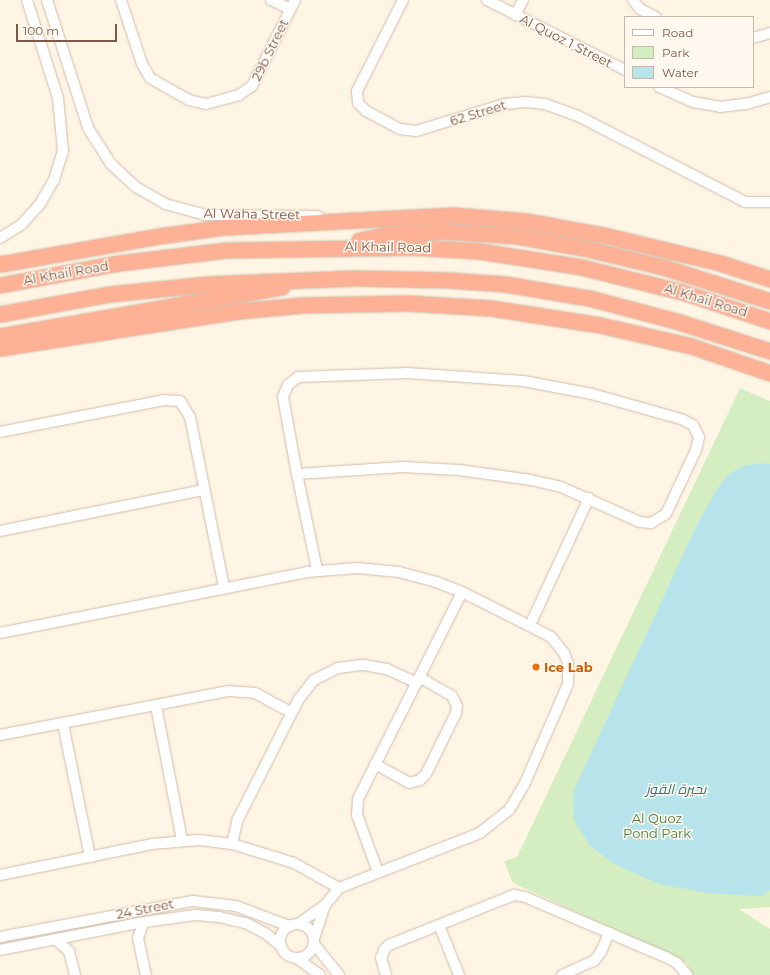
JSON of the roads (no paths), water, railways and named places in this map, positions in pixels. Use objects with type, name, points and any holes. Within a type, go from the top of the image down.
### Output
[{"type":"highway","points":[[0,264],[205,230],[346,219],[441,215],[510,219],[608,236],[720,263],[770,279]]},
{"type":"highway","points":[[340,247],[389,234],[478,232],[588,249],[689,274],[770,302]]},
{"type":"highway","name":"Al Khail Road","points":[[0,285],[88,268],[180,255],[247,249],[340,247],[444,248],[552,262],[656,285],[770,321]]},
{"type":"highway","points":[[0,256],[55,254]]},
{"type":"highway","points":[[720,263],[770,290]]},
{"type":"highway","points":[[0,314],[154,288],[314,279],[448,280],[540,289],[639,310],[770,351]]},
{"type":"highway","points":[[0,336],[100,317],[259,292],[314,279]]},
{"type":"highway","points":[[0,348],[88,332],[269,307],[361,302],[450,304],[527,312],[629,331],[698,348],[770,373]]},
{"type":"highway","points":[[0,358],[88,332]]},
{"type":"street","points":[[0,238],[22,224],[40,204],[54,180],[63,151],[58,98],[27,0]]},
{"type":"street","name":"Al Waha Street","points":[[47,0],[88,128],[111,164],[136,187],[165,204],[206,214],[308,215],[346,219]]},
{"type":"street","name":"29b Street","points":[[121,0],[142,64],[150,78],[189,100],[206,104],[239,95],[252,86],[293,5],[271,0]]},
{"type":"street","name":"62 Street","points":[[403,0],[357,91],[358,103],[366,111],[400,129],[416,131],[505,104],[525,102],[545,104],[578,116],[745,202],[770,202]]},
{"type":"street","name":"Al Quoz 1 Street","points":[[487,0],[624,70]]},
{"type":"street","points":[[515,15],[523,0]]},
{"type":"street","points":[[634,0],[640,9],[654,16]]},
{"type":"street","points":[[754,38],[770,33]]},
{"type":"street","points":[[661,88],[693,102],[720,107],[746,104],[770,97]]},
{"type":"street","points":[[297,474],[372,468],[446,469],[531,480],[560,487],[589,498],[640,522],[657,522],[666,514],[699,444],[697,430],[687,421],[615,400],[523,381],[407,373],[298,377],[288,384],[283,397],[297,474],[317,570]]},
{"type":"street","points":[[0,432],[164,400],[180,401],[189,412],[224,587]]},
{"type":"street","points":[[0,531],[204,490]]},
{"type":"street","points":[[530,624],[589,498]]},
{"type":"street","points":[[0,633],[224,587],[317,570],[357,568],[387,570],[424,578],[462,592],[530,624],[559,644],[566,658],[569,674],[564,694],[515,802],[502,817],[480,833],[339,888],[325,905],[282,932],[280,946],[287,955],[298,958],[320,975]]},
{"type":"street","points":[[378,872],[359,823],[356,807],[361,791],[374,764],[462,592]]},
{"type":"street","points":[[232,844],[238,819],[304,689],[314,680],[338,668],[351,665],[378,666],[418,680],[452,696],[457,706],[456,713],[426,774],[420,780],[408,783],[374,764]]},
{"type":"street","points":[[0,735],[238,690],[263,696],[292,713]]},
{"type":"street","points":[[156,706],[182,840]]},
{"type":"street","points":[[63,724],[90,857]]},
{"type":"street","points":[[0,875],[182,840],[232,844],[294,863],[339,888]]},
{"type":"street","points":[[386,975],[381,958],[386,947],[509,896],[519,895],[672,960],[687,975]]},
{"type":"street","name":"24 Street","points":[[0,937],[193,901],[236,906],[294,925]]},
{"type":"street","points":[[298,958],[307,956],[314,941],[325,905]]},
{"type":"street","name":"24 Street","points":[[0,950],[144,922],[185,916],[230,918],[260,929],[280,946]]},
{"type":"street","points":[[144,922],[138,935],[146,975]]},
{"type":"street","points":[[439,924],[459,975]]},
{"type":"street","points":[[294,925],[309,928],[314,941],[339,975]]},
{"type":"street","points":[[564,975],[594,961],[601,952],[609,933]]},
{"type":"street","points":[[71,955],[73,946],[82,935]]},
{"type":"street","points":[[55,939],[67,947],[71,955],[75,975]]},
{"type":"water","name":"بحيرة القوز","points":[[762,463],[770,464],[770,890],[761,896],[707,893],[659,884],[614,864],[590,846],[574,820],[573,792],[696,527],[717,489],[729,474],[743,466]]},
{"type":"place","name":"Ice Lab","points":[[536,667]]},
{"type":"park label","name":"Al Quoz Pond Park","points":[[657,826]]}]
